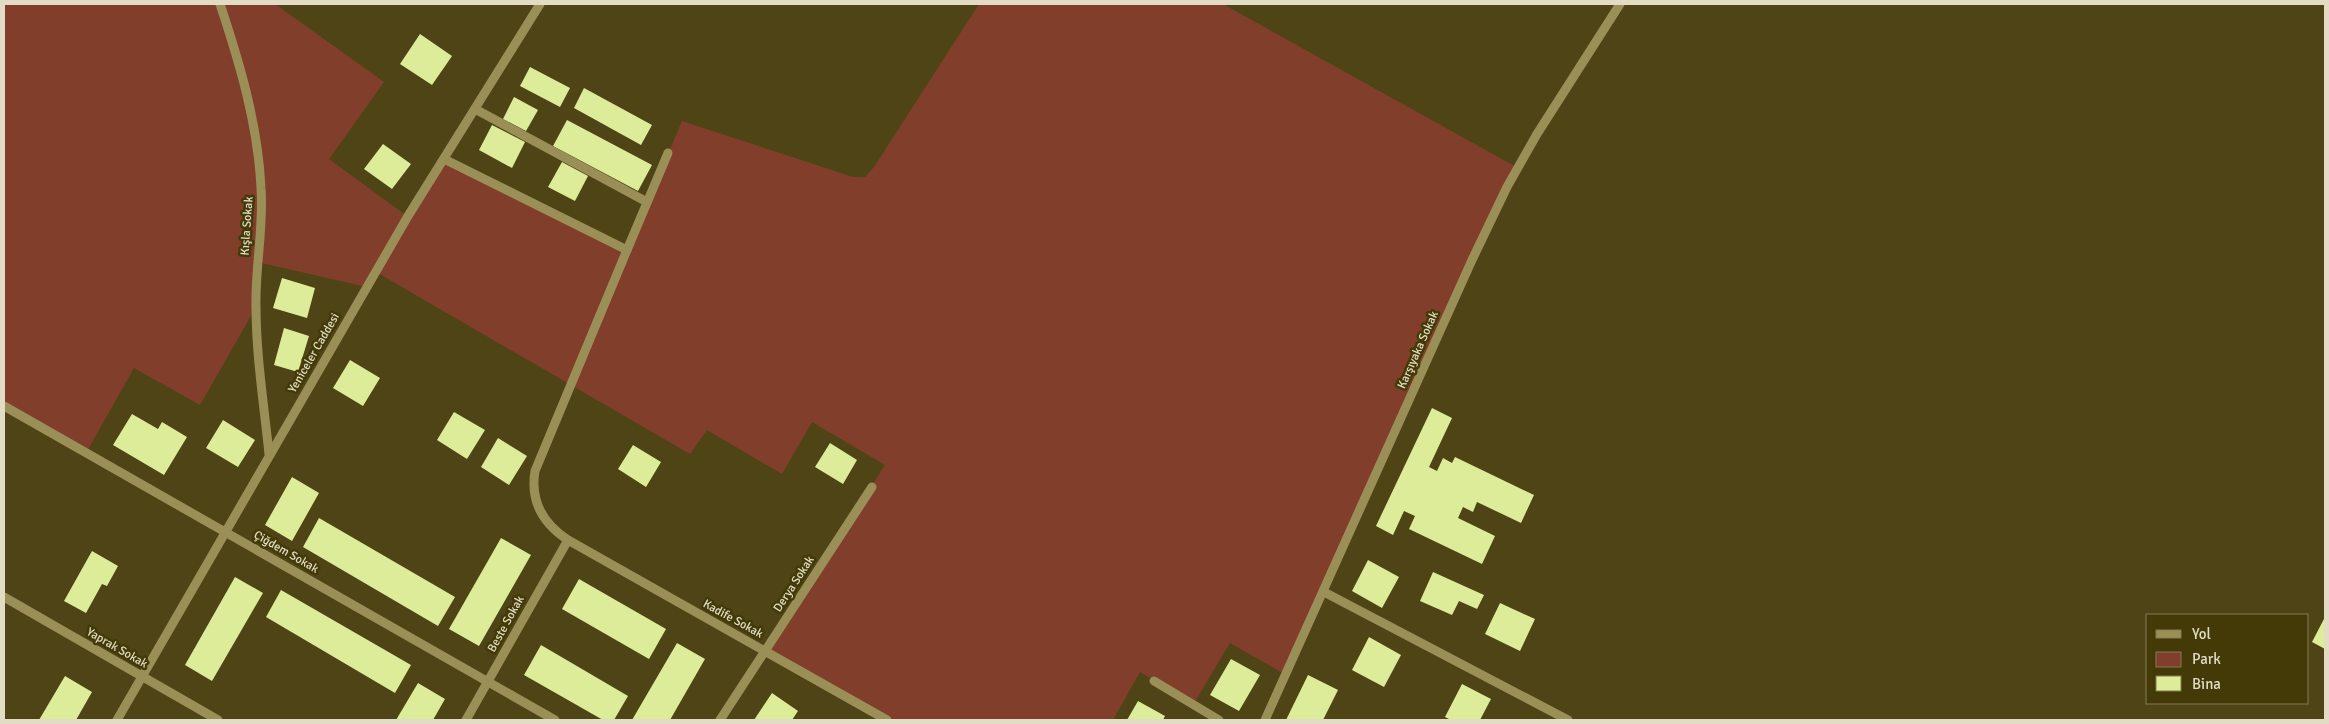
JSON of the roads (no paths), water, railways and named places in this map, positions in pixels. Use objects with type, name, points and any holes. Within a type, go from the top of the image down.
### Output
[{"type":"street","name":"Kışla Sokak","points":[[220,4],[244,80],[258,155],[262,190],[256,307],[258,351],[270,454]]},
{"type":"street","name":"Yeniceler Caddesi","points":[[117,720],[408,216],[540,4]]},
{"type":"street","name":"Karşıyaka Sokak","points":[[1265,720],[1472,260],[1507,187],[1558,100],[1620,4]]},
{"type":"street","points":[[474,109],[647,202]]},
{"type":"street","name":"Kadife Sokak","points":[[668,153],[534,471],[535,501],[552,527],[568,540],[887,720]]},
{"type":"street","points":[[444,159],[627,250]]},
{"type":"street","name":"Çiğdem Sokak","points":[[4,406],[555,720]]},
{"type":"street","name":"Derya Sokak","points":[[720,720],[872,487]]},
{"type":"street","name":"Beste Sokak","points":[[466,720],[568,540]]},
{"type":"street","points":[[1324,592],[1568,720]]},
{"type":"street","name":"Yaprak Sokak","points":[[4,597],[218,720]]},
{"type":"street","points":[[1154,681],[1219,720]]}]
